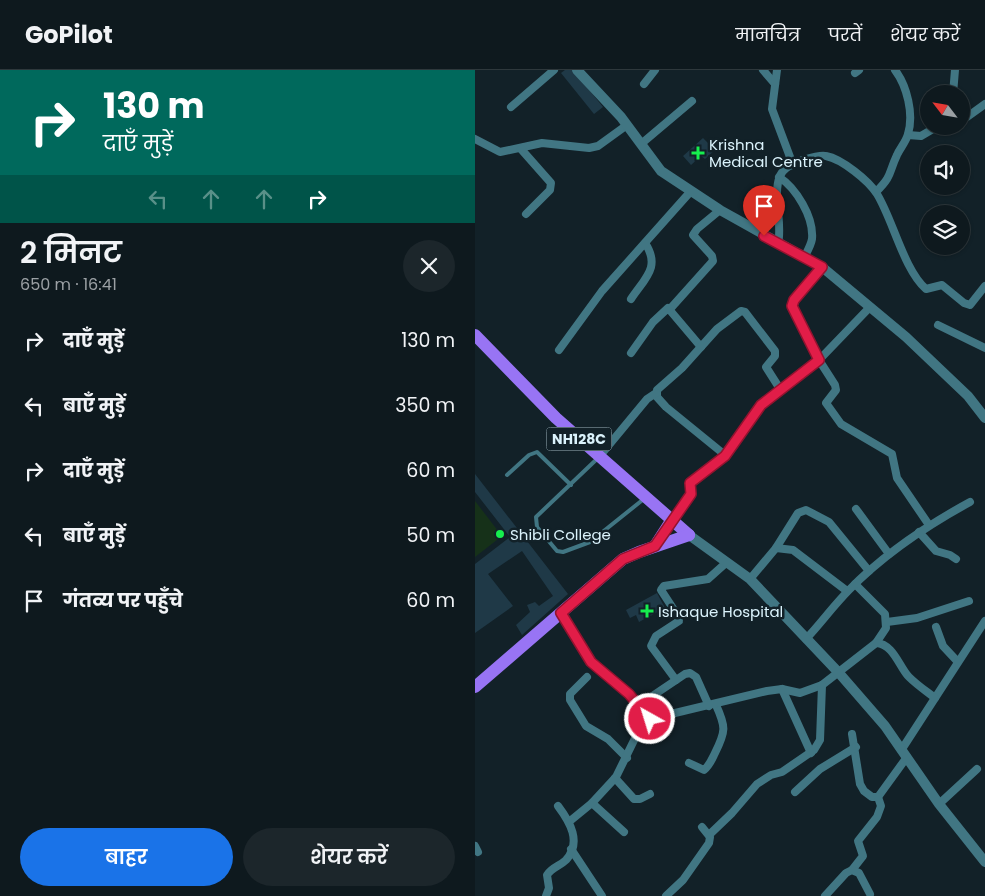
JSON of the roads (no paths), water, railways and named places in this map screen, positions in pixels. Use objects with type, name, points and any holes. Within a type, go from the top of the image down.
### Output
[{"type":"highway","name":"NH128C","points":[[475,335],[556,418],[689,536]]},
{"type":"highway","points":[[655,546],[671,521]]},
{"type":"highway","points":[[475,687],[623,559],[655,546],[689,536]]},
{"type":"street","points":[[511,107],[554,70]]},
{"type":"street","points":[[577,70],[627,125],[661,171],[720,210],[822,267],[870,307],[969,396],[985,418]]},
{"type":"street","points":[[644,84],[655,70]]},
{"type":"street","points":[[763,70],[775,84]]},
{"type":"street","points":[[777,70],[772,109],[793,165]]},
{"type":"street","points":[[876,192],[889,179],[896,158],[908,135],[910,122],[908,101],[901,79],[895,70]]},
{"type":"street","points":[[954,85],[955,70]]},
{"type":"street","points":[[641,144],[692,101]]},
{"type":"street","points":[[970,115],[985,104]]},
{"type":"street","points":[[475,139],[500,152],[542,143],[585,149],[595,147],[627,125]]},
{"type":"street","points":[[908,135],[923,135]]},
{"type":"street","points":[[521,149],[551,183],[550,190],[526,214]]},
{"type":"street","points":[[778,244],[780,235],[779,177],[785,169],[793,165],[825,155],[843,163],[876,192],[922,286],[929,289],[942,285],[967,305],[974,303],[985,286]]},
{"type":"street","points":[[779,177],[790,184],[797,193],[809,221],[812,239],[804,258]]},
{"type":"street","points":[[559,350],[602,291],[691,191]]},
{"type":"street","points":[[631,353],[653,322],[670,309],[713,261],[712,256],[693,235],[697,229],[720,210]]},
{"type":"street","points":[[631,299],[653,266],[652,254],[645,243]]},
{"type":"street","points":[[822,267],[794,300],[792,306],[819,360],[835,385],[836,390],[827,401],[828,408],[841,424],[892,454],[897,478],[929,525]]},
{"type":"street","points":[[671,521],[691,494],[690,483],[725,456],[751,416],[780,389],[819,360],[870,307]]},
{"type":"street","points":[[670,309],[701,346]]},
{"type":"street","points":[[599,457],[647,399],[656,393],[717,329],[739,312],[744,312],[775,351],[775,356],[766,367],[780,389]]},
{"type":"street","points":[[938,325],[985,348]]},
{"type":"street","points":[[656,393],[665,407],[725,456]]},
{"type":"street","points":[[806,639],[847,591],[889,554],[929,525],[969,502]]},
{"type":"street","points":[[749,579],[776,548],[799,513],[806,510],[829,522],[869,571]]},
{"type":"street","points":[[856,510],[889,554]]},
{"type":"street","points":[[919,532],[936,551],[956,559]]},
{"type":"street","points":[[689,536],[749,579],[839,673],[870,708],[939,804],[985,862]]},
{"type":"street","points":[[776,548],[793,550],[847,591]]},
{"type":"street","points":[[675,680],[651,646],[656,636],[679,621],[678,616],[661,590],[667,585],[708,579],[727,562]]},
{"type":"street","points":[[570,821],[592,803],[615,778],[627,758],[642,724],[650,719],[782,689],[800,693],[822,685],[876,644],[887,622],[885,614],[855,584]]},
{"type":"street","points":[[887,622],[917,618],[969,601]]},
{"type":"street","points":[[561,613],[591,662],[616,682],[650,719]]},
{"type":"street","points":[[825,896],[846,873],[852,870],[863,856],[858,840],[877,817],[881,806],[878,797],[957,661],[984,626]]},
{"type":"street","points":[[937,627],[943,646],[957,661]]},
{"type":"street","points":[[876,644],[886,647],[897,658],[908,676],[935,698]]},
{"type":"street","points":[[639,705],[687,673],[693,674],[723,722],[724,736],[705,770],[689,763]]},
{"type":"street","points":[[587,677],[570,694],[570,700],[589,728],[608,739],[627,758]]},
{"type":"street","points":[[709,835],[732,813],[757,784],[771,775],[782,772],[811,753],[820,740],[822,685]]},
{"type":"street","points":[[782,689],[811,753]]},
{"type":"street","points":[[852,734],[856,747],[862,788],[868,795],[878,797]]},
{"type":"street","points":[[795,792],[820,769],[856,747]]},
{"type":"street","points":[[939,804],[977,769]]},
{"type":"street","points":[[615,778],[634,799],[640,800],[650,794]]},
{"type":"street","points":[[592,803],[625,832]]},
{"type":"street","points":[[546,896],[549,888],[547,875],[565,860],[571,849],[574,833],[570,821],[559,806]]},
{"type":"street","points":[[666,896],[689,873],[709,843],[709,835],[701,827]]},
{"type":"street","points":[[571,849],[602,896]]},
{"type":"street","points":[[852,870],[859,873],[870,894]]},
{"type":"lane","points":[[507,475],[529,454],[537,452],[571,485]]},
{"type":"lane","points":[[599,457],[540,512],[535,522],[559,552],[590,542],[645,498]]},
{"type":"place","name":"Krishna Medical Centre","points":[[698,153]]},
{"type":"place","name":"Shibli College","points":[[500,534]]},
{"type":"place","name":"Ishaque Hospital","points":[[647,611]]}]
